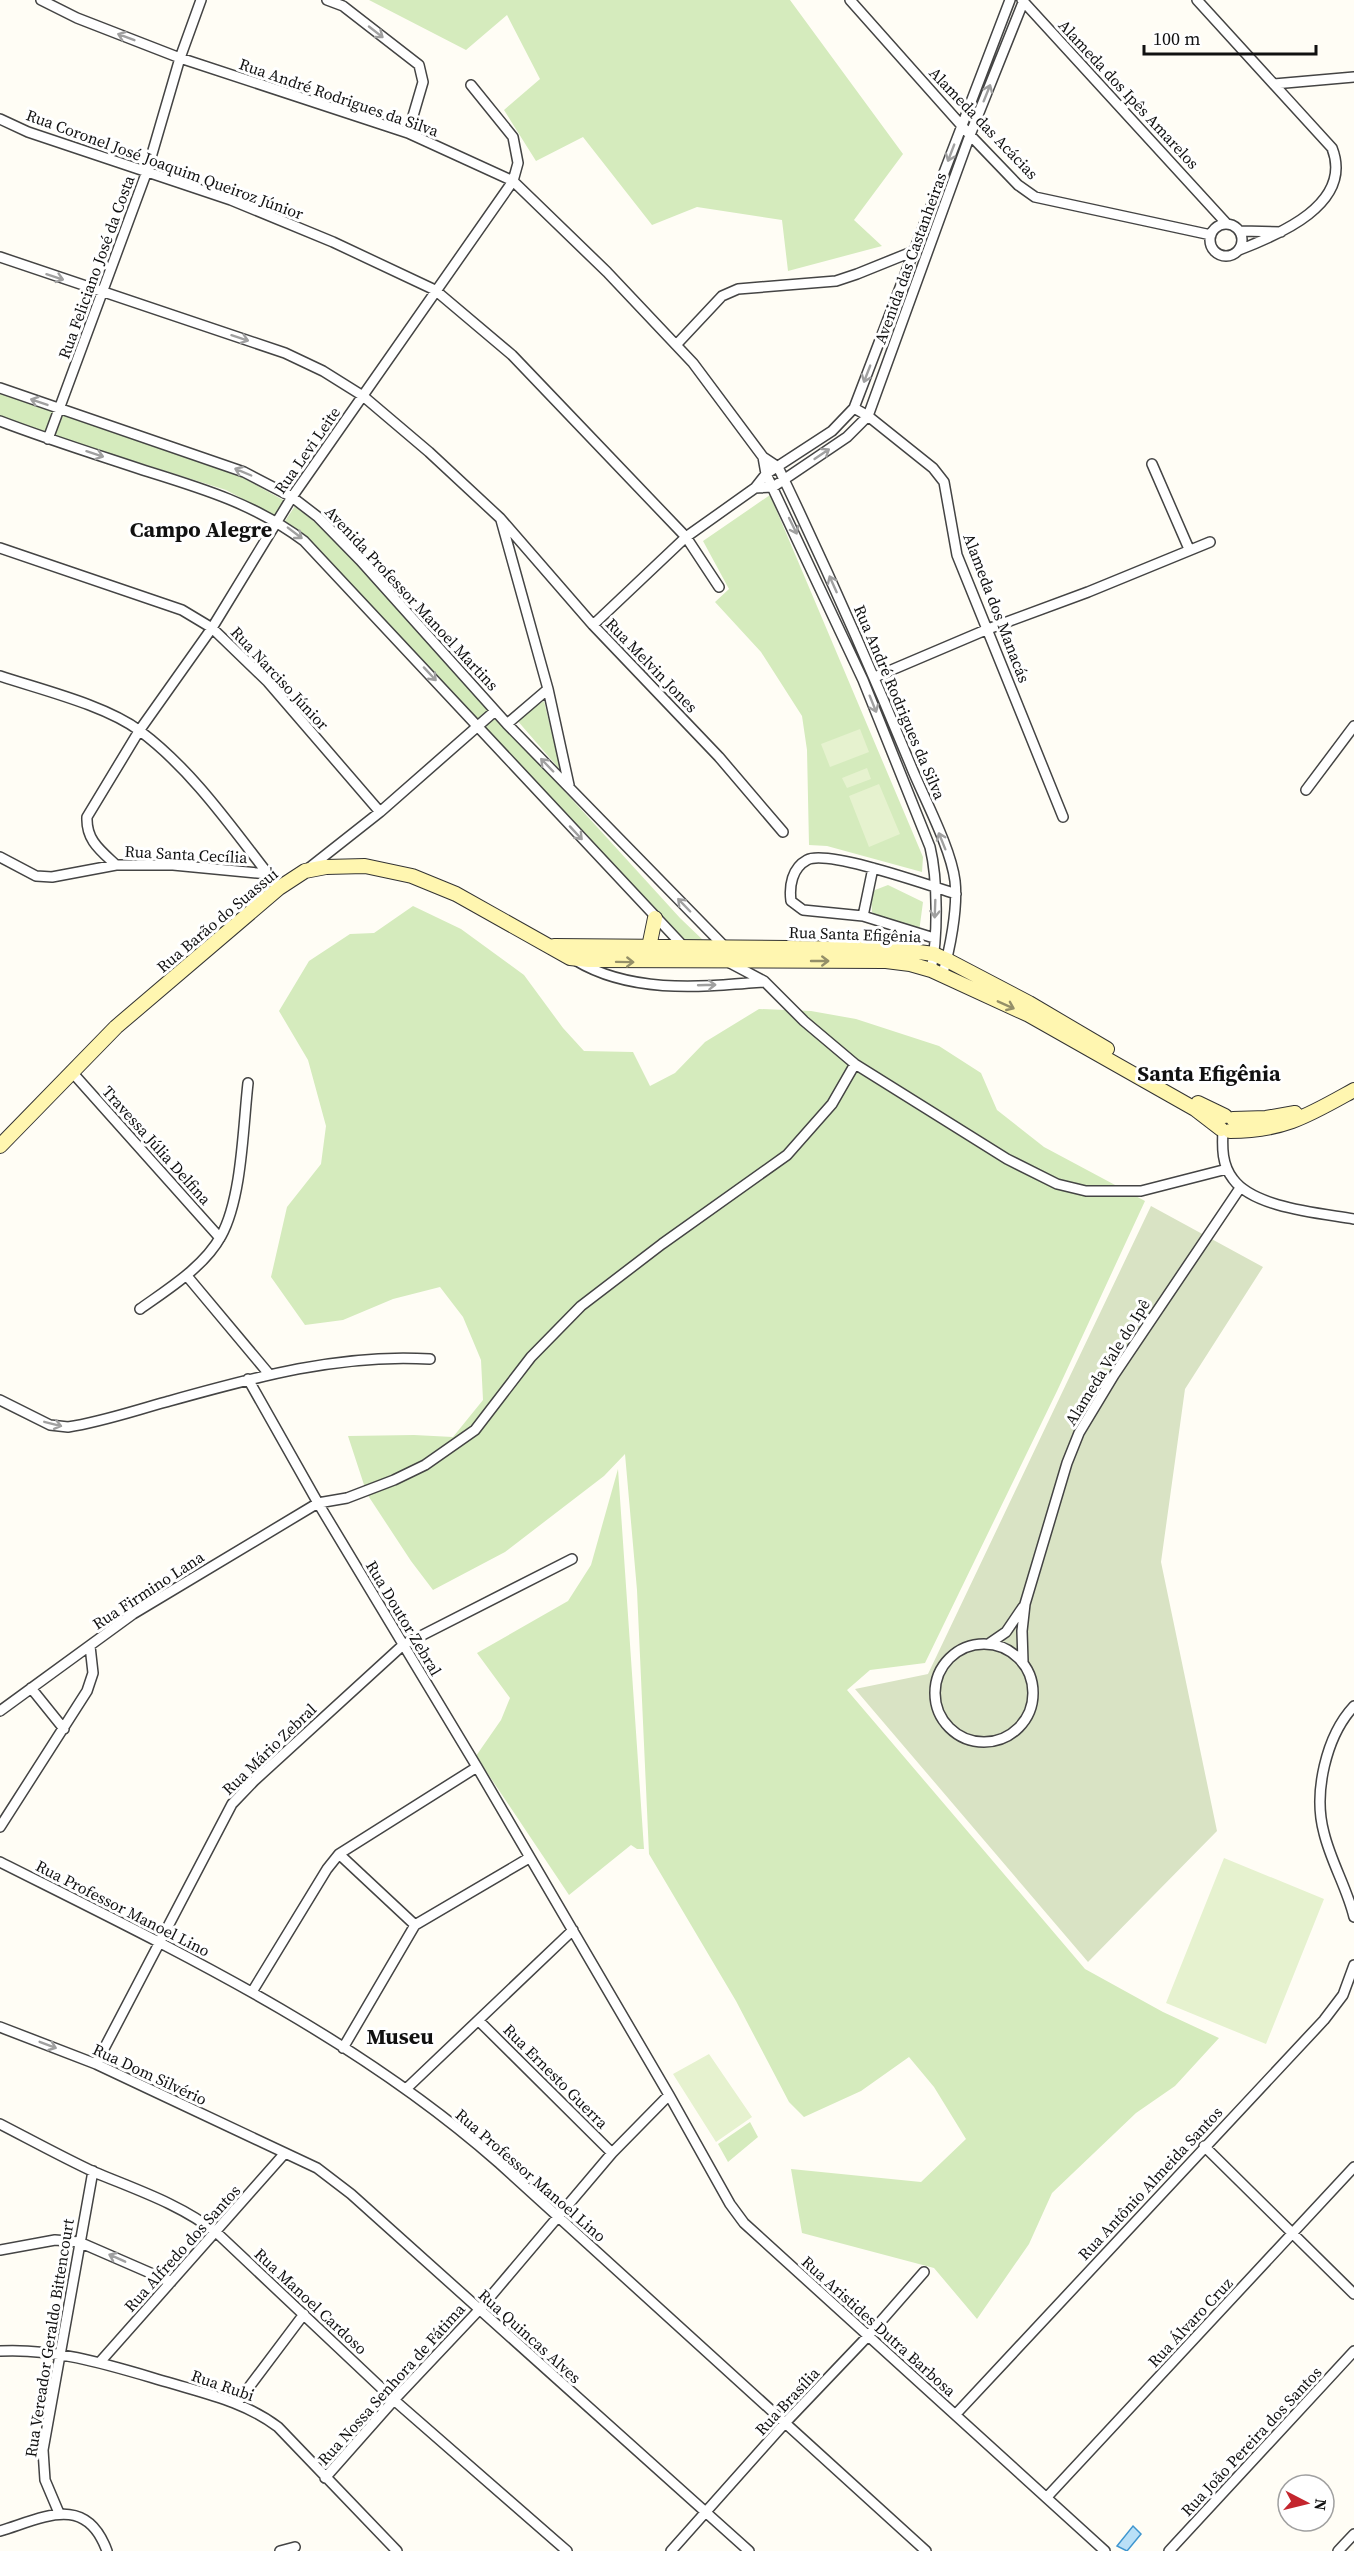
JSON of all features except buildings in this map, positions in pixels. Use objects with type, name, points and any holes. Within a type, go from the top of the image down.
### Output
[{"type":"main road","name":"Rua Santa Efigênia","points":[[305,871],[326,867],[365,866],[412,876],[456,894],[570,958],[624,962],[886,961],[937,973],[1029,1015],[1226,1128]]},
{"type":"main road","name":"Rua Barão do Suassuí","points":[[0,1146],[116,1027],[279,888],[305,871]]},
{"type":"main road","points":[[649,946],[655,918]]},
{"type":"main road","name":"Rua Santa Efigênia","points":[[549,945],[895,949],[941,957],[1029,1003],[1226,1128]]},
{"type":"main road","points":[[1226,1128],[1329,1104],[1354,1090]]},
{"type":"street","name":"Rua André Rodrigues da Silva","points":[[41,0],[77,18],[180,58],[408,133],[513,181],[607,272],[693,363],[763,457],[778,467],[874,677],[951,864],[956,894],[937,973]]},
{"type":"street","name":"Rua Feliciano José da Costa","points":[[48,439],[147,171],[180,58],[201,0]]},
{"type":"street","points":[[327,0],[343,6],[419,65],[423,82],[408,133]]},
{"type":"street","name":"Alameda das Acácias","points":[[850,0],[970,135],[1018,185],[1035,197],[1211,238]]},
{"type":"street","name":"Avenida das Castanheiras","points":[[766,474],[832,431],[854,408],[1010,0]]},
{"type":"street","name":"Avenida das Castanheiras","points":[[773,487],[847,437],[868,416],[970,135],[1023,0]]},
{"type":"street","name":"Alameda dos Ipês Amarelos","points":[[1023,0],[1214,208],[1224,224]]},
{"type":"street","points":[[1197,0],[1341,160],[1344,175],[1341,192],[1334,201],[1287,232],[1239,250],[1231,256],[1221,255],[1213,249],[1211,238],[1224,224],[1241,231],[1287,232]]},
{"type":"street","points":[[1274,84],[1354,77]]},
{"type":"street","name":"Rua Levi Leite","points":[[116,865],[89,839],[86,829],[87,817],[139,730],[212,628],[292,497],[513,181],[518,163],[513,137],[471,85]]},
{"type":"street","name":"Rua Coronel José Joaquim Queiroz Júnior","points":[[0,119],[28,132],[231,200],[333,242],[435,290],[512,355],[687,537],[719,587]]},
{"type":"street","points":[[1239,250],[1243,240],[1241,231]]},
{"type":"street","points":[[676,345],[722,296],[738,290],[836,281],[914,251]]},
{"type":"street","name":"Rua Melvin Jones","points":[[0,257],[285,352],[323,371],[363,396],[429,452],[500,518],[593,625],[719,757],[783,832]]},
{"type":"street","name":"Avenida Professor Manoel Martins","points":[[0,388],[244,472],[292,497],[318,517],[360,560],[507,724],[724,946]]},
{"type":"street","name":"Alameda dos Manacás","points":[[854,408],[868,416],[933,468],[944,482],[957,555],[1063,817]]},
{"type":"street","points":[[0,421],[48,439],[221,495],[277,520],[332,567],[655,918],[698,961]]},
{"type":"street","name":"Rua André Rodrigues da Silva","points":[[763,457],[766,474],[868,692],[930,847],[934,865],[934,938],[941,957]]},
{"type":"street","points":[[1152,464],[1189,549]]},
{"type":"street","points":[[593,625],[687,537],[755,488],[766,474]]},
{"type":"street","points":[[755,488],[773,487]]},
{"type":"street","points":[[500,518],[548,688],[569,787]]},
{"type":"street","points":[[874,677],[988,629],[1088,592],[1210,542]]},
{"type":"street","name":"Rua Narciso Júnior","points":[[0,548],[182,610],[212,628],[268,682],[380,812]]},
{"type":"street","points":[[0,676],[67,698],[139,730],[185,772],[229,822],[279,888]]},
{"type":"street","points":[[507,724],[548,688]]},
{"type":"street","name":"Rua Barão do Suassuí","points":[[305,871],[380,812],[479,728],[495,711]]},
{"type":"street","points":[[1306,789],[1354,726]]},
{"type":"street","name":"Rua Santa Cecília","points":[[0,856],[36,876],[52,877],[116,865],[173,865],[268,874]]},
{"type":"street","points":[[934,938],[863,916],[803,910],[791,901],[789,886],[797,871],[807,860],[820,857],[873,868],[956,894]]},
{"type":"street","points":[[863,916],[873,868]]},
{"type":"street","points":[[570,958],[594,972],[611,978],[640,983],[688,986],[764,981]]},
{"type":"street","points":[[728,961],[764,981],[804,1021],[855,1064],[1007,1158],[1057,1184],[1086,1191],[1141,1191],[1227,1169]]},
{"type":"street","points":[[318,1503],[348,1498],[394,1480],[425,1465],[475,1430],[531,1358],[581,1306],[662,1244],[787,1155],[832,1104],[855,1064]]},
{"type":"street","name":"Travessa Júlia Delfina","points":[[71,1071],[220,1238]]},
{"type":"street","points":[[140,1310],[187,1276],[220,1238],[229,1221],[236,1188],[248,1083]]},
{"type":"street","points":[[1226,1128],[1222,1153],[1227,1169],[1240,1188],[1279,1205],[1354,1219]]},
{"type":"street","name":"Alameda Vale do Ipê","points":[[1023,1662],[1022,1631],[1025,1604],[1067,1463],[1079,1433],[1114,1375],[1240,1188]]},
{"type":"street","points":[[187,1276],[269,1374]]},
{"type":"street","points":[[0,1400],[50,1425],[68,1427],[269,1374],[362,1359],[400,1357],[430,1359]]},
{"type":"street","name":"Rua Doutor Zebral","points":[[248,1379],[318,1503],[477,1767],[669,2095]]},
{"type":"street","name":"Rua Firmino Lana","points":[[0,1711],[133,1614],[318,1503]]},
{"type":"street","name":"Rua Mário Zebral","points":[[96,2064],[232,1804],[254,1781],[403,1645],[572,1559]]},
{"type":"street","name":"Alameda Vale do Ipê","points":[[990,1643],[1006,1632],[1025,1604]]},
{"type":"street","points":[[990,1643],[1008,1649],[1023,1662],[1032,1679],[1033,1699],[1027,1717],[1015,1732],[997,1741],[978,1742],[960,1736],[945,1723],[936,1706],[935,1687],[941,1668],[954,1654],[971,1645],[990,1643]]},
{"type":"street","points":[[0,1827],[87,1691],[93,1673],[90,1646]]},
{"type":"street","points":[[31,1688],[64,1729]]},
{"type":"street","points":[[1354,1706],[1342,1719],[1324,1764],[1321,1808],[1323,1833],[1354,1917]]},
{"type":"street","points":[[252,1992],[327,1869],[339,1854],[477,1767]]},
{"type":"street","points":[[339,1854],[415,1925]]},
{"type":"street","points":[[343,2048],[415,1925],[529,1857]]},
{"type":"street","name":"Rua Professor Manoel Lino","points":[[0,1862],[252,1992],[406,2089],[471,2139],[926,2551]]},
{"type":"street","points":[[406,2089],[573,1930]]},
{"type":"street","name":"Rua Antônio Almeida Santos","points":[[956,2414],[1324,2020],[1343,1995],[1354,1965]]},
{"type":"street","name":"Rua Ernesto Guerra","points":[[479,2021],[612,2153]]},
{"type":"street","name":"Rua Dom Silvério","points":[[0,2026],[96,2064],[285,2153]]},
{"type":"street","name":"Rua Nossa Senhora de Fátima","points":[[325,2478],[394,2400],[479,2310],[612,2153],[669,2095]]},
{"type":"street","name":"Rua Aristides Dutra Barbosa","points":[[669,2095],[730,2204],[764,2244],[956,2414],[1105,2551]]},
{"type":"street","name":"Rua Manoel Cardoso","points":[[0,2124],[93,2171],[175,2205],[217,2233],[394,2400],[567,2551]]},
{"type":"street","points":[[1204,2146],[1354,2294]]},
{"type":"street","name":"Rua Alfredo dos Santos","points":[[100,2362],[217,2233],[285,2153]]},
{"type":"street","name":"Rua Quincas Alves","points":[[285,2153],[317,2168],[351,2194],[749,2551]]},
{"type":"street","name":"Rua Álvaro Cruz","points":[[1047,2498],[1354,2167]]},
{"type":"street","name":"Rua Vereador Geraldo Bittencourt","points":[[59,2513],[45,2480],[42,2465],[58,2354],[93,2171]]},
{"type":"street","points":[[0,2250],[55,2240],[79,2242],[171,2282]]},
{"type":"street","name":"Rua Brasília","points":[[671,2551],[924,2272]]},
{"type":"street","points":[[237,2403],[304,2314]]},
{"type":"street","name":"Rua Rubi","points":[[0,2351],[25,2350],[100,2362],[237,2403],[260,2414],[278,2427],[397,2551]]},
{"type":"street","name":"Rua João Pereira dos Santos","points":[[1169,2551],[1354,2351]]},
{"type":"street","points":[[0,2531],[59,2513],[81,2517],[92,2524],[101,2535],[107,2551]]},
{"type":"street","points":[[1338,2551],[1354,2534]]},
{"type":"street","points":[[280,2551],[295,2547]]},
{"type":"green space","points":[[369,0],[790,0],[903,154],[854,220],[882,246],[788,271],[782,220],[697,207],[652,225],[583,137],[536,161],[504,110],[540,79],[507,15],[466,50]]},
{"type":"green space","points":[[0,393],[54,410],[46,436],[0,419]]},
{"type":"green space","points":[[62,411],[236,474],[285,501],[275,516],[226,490],[54,436]]},
{"type":"green space","points":[[770,495],[923,857],[922,872],[827,846],[809,845],[807,750],[802,716],[761,652],[715,602],[729,589],[703,541]]},
{"type":"green space","points":[[295,506],[339,542],[494,709],[480,721],[283,524]]},
{"type":"green space","points":[[544,701],[561,771],[516,719]]},
{"type":"green space","points":[[496,716],[680,918],[705,942],[688,943],[482,728]]},
{"type":"green space","points":[[860,729],[869,752],[830,767],[821,744]]},
{"type":"green space","points":[[867,768],[871,779],[847,788],[842,778]]},
{"type":"green space","points":[[879,784],[900,834],[869,847],[849,796]]},
{"type":"green space","points":[[888,885],[923,902],[919,932],[881,919],[872,912],[871,896],[875,890]]},
{"type":"green space","points":[[413,906],[461,929],[524,975],[563,1028],[584,1051],[633,1052],[650,1086],[675,1073],[705,1042],[759,1009],[811,1011],[856,1019],[939,1046],[981,1073],[997,1110],[1044,1147],[1145,1201],[1058,1389],[925,1663],[870,1670],[847,1690],[1085,1969],[1163,2012],[1219,2038],[1175,2086],[1136,2113],[1052,2193],[1029,2244],[977,2319],[934,2268],[802,2233],[791,2169],[921,2182],[966,2139],[934,2087],[909,2057],[861,2091],[804,2117],[789,2102],[736,2001],[649,1854],[637,1590],[625,1454],[604,1476],[505,1552],[433,1590],[367,1494],[348,1436],[453,1437],[483,1400],[481,1360],[463,1317],[440,1287],[393,1299],[343,1320],[305,1325],[271,1277],[287,1207],[321,1164],[326,1126],[308,1060],[279,1011],[309,961],[350,934],[374,933]]},
{"type":"green space","points":[[1151,1206],[1263,1267],[1185,1389],[1161,1562],[1217,1831],[1088,1962],[855,1689],[928,1674]]},
{"type":"green space","points":[[618,1469],[644,1849],[637,1849],[631,1845],[569,1895],[476,1756],[501,1720],[510,1698],[477,1653],[568,1601],[591,1565]]},
{"type":"green space","points":[[1224,1858],[1324,1899],[1266,2044],[1166,2003]]},
{"type":"green space","points":[[709,2054],[752,2117],[716,2142],[673,2074]]},
{"type":"green space","points":[[750,2122],[758,2137],[728,2162],[718,2144]]},
{"type":"water","points":[[1133,2526],[1141,2534],[1127,2551],[1117,2546]]},
{"type":"district","name":"Campo Alegre","points":[[201,529]]},
{"type":"district","name":"Santa Efigênia","points":[[1209,1073]]},
{"type":"district","name":"Museu","points":[[400,2036]]}]
